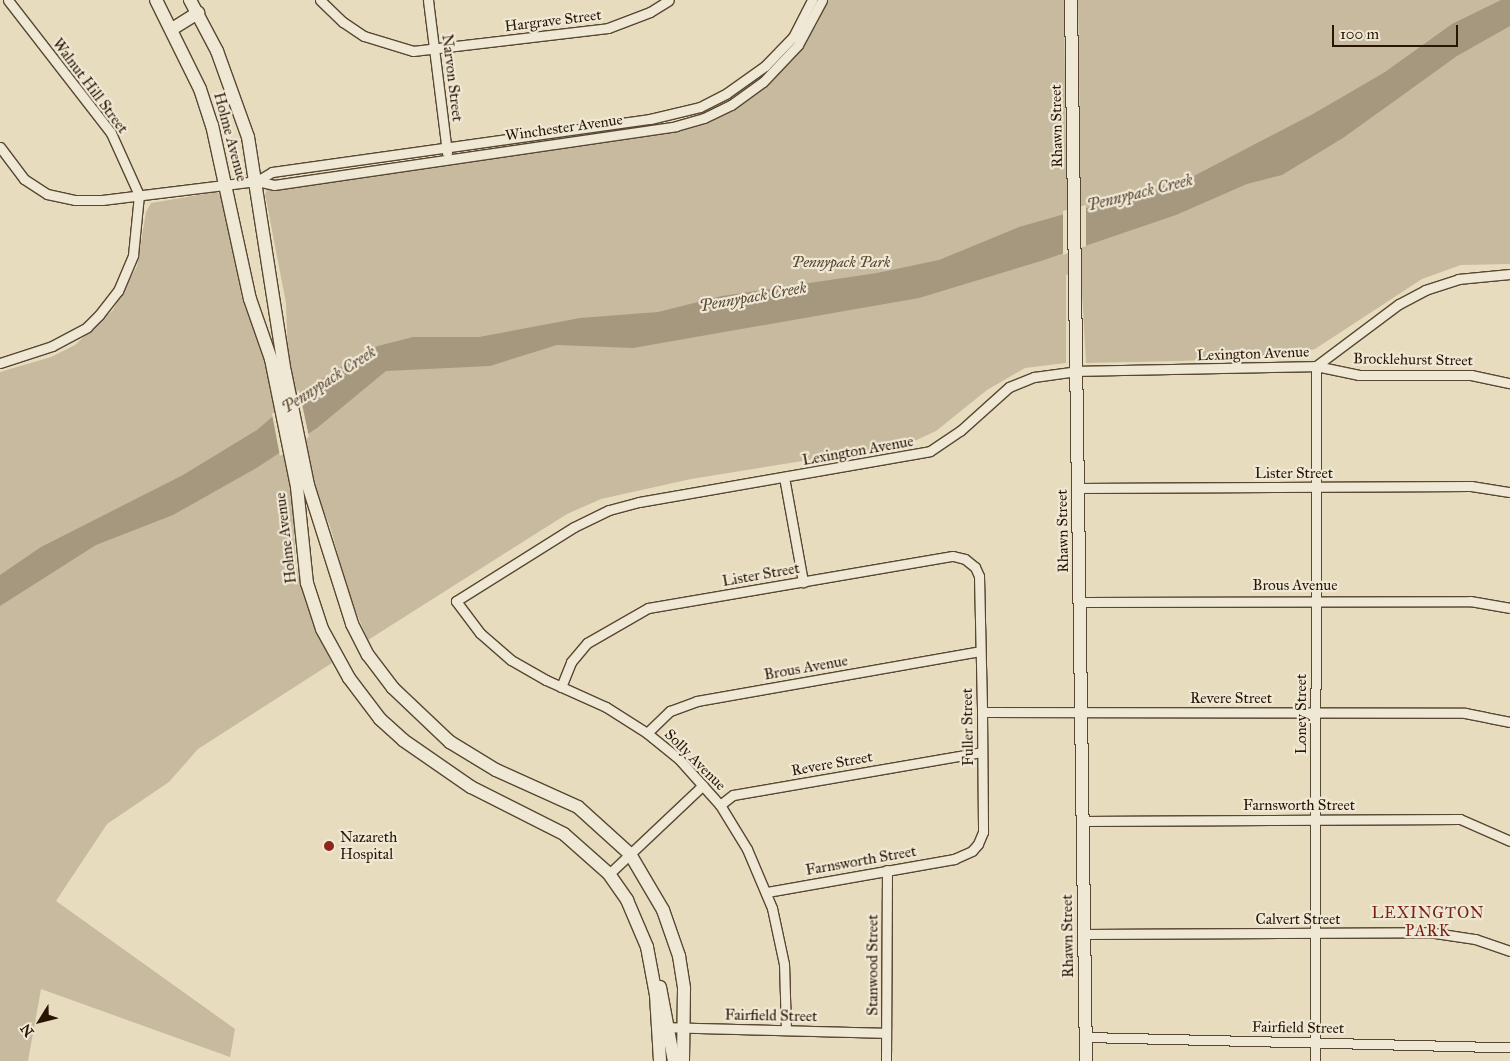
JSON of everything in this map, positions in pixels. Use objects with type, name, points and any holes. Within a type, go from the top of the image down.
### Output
[{"type":"main road","name":"Holme Avenue","points":[[156,0],[200,89],[227,186],[250,298],[280,374]]},
{"type":"main road","name":"Holme Avenue","points":[[190,0],[217,51],[240,110],[257,181],[280,374],[302,486],[342,602],[359,640],[393,688],[450,742],[496,770],[578,807],[630,854],[653,890],[674,939],[684,989],[683,1061]]},
{"type":"main road","name":"Rhawn Street","points":[[1071,0],[1086,1061]]},
{"type":"main road","points":[[172,29],[198,13]]},
{"type":"main road","name":"Holme Avenue","points":[[302,486],[307,583],[322,629],[349,678],[380,719],[417,752],[447,772],[564,834],[609,874],[637,921],[651,962],[663,1027],[660,1061]]},
{"type":"main road","points":[[663,1027],[674,1061]]},
{"type":"street","name":"Walnut Hill Street","points":[[8,0],[111,133],[138,195]]},
{"type":"street","name":"Hargrave Street","points":[[320,0],[343,22],[364,36],[413,51],[608,28],[650,12],[669,0]]},
{"type":"street","name":"Narvon Street","points":[[428,0],[448,159]]},
{"type":"street","name":"Winchester Avenue","points":[[257,181],[272,172],[622,123],[700,107],[748,80],[782,49],[812,0]]},
{"type":"street","name":"Winchester Avenue","points":[[0,147],[24,179],[47,194],[75,200],[227,186],[257,181],[274,184],[676,126],[710,115],[754,90],[790,55],[822,0]]},
{"type":"street","points":[[782,49],[790,55]]},
{"type":"street","points":[[622,123],[625,134]]},
{"type":"street","points":[[0,363],[52,346],[87,326],[109,303],[133,255],[138,195]]},
{"type":"street","name":"Lexington Avenue","points":[[456,601],[574,526],[609,510],[930,451],[960,431],[1009,387],[1034,377],[1077,371],[1316,366],[1399,304],[1424,290],[1458,279],[1510,274]]},
{"type":"street","name":"Brocklehurst Street","points":[[1316,366],[1358,375],[1471,375],[1510,383]]},
{"type":"street","name":"Loney Street","points":[[1315,1061],[1316,366]]},
{"type":"street","points":[[784,477],[802,582]]},
{"type":"street","name":"Lister Street","points":[[1078,488],[1471,486],[1510,492]]},
{"type":"street","name":"Lister Street","points":[[561,687],[571,662],[587,643],[631,616],[648,608],[953,556],[965,559],[975,566],[980,586]]},
{"type":"street","name":"Fuller Street","points":[[960,857],[972,851],[983,832],[980,586]]},
{"type":"street","name":"Solly Avenue","points":[[456,601],[495,647],[527,670],[606,706],[647,733],[703,785],[720,805],[747,848],[766,892],[784,964],[786,1030]]},
{"type":"street","name":"Brous Avenue","points":[[1080,602],[1470,601],[1510,608]]},
{"type":"street","name":"Brous Avenue","points":[[647,733],[670,711],[697,701],[980,651]]},
{"type":"street","name":"Revere Street","points":[[982,712],[1081,714],[1465,713],[1510,722]]},
{"type":"street","name":"Revere Street","points":[[720,805],[733,795],[981,752]]},
{"type":"street","points":[[609,874],[703,785]]},
{"type":"street","name":"Farnsworth Street","points":[[1083,821],[1460,819],[1510,841]]},
{"type":"street","name":"Farnsworth Street","points":[[766,892],[960,857]]},
{"type":"street","name":"Stanwood Street","points":[[886,1061],[887,870]]},
{"type":"street","name":"Calvert Street","points":[[1084,934],[1443,933],[1492,943],[1510,951]]},
{"type":"street","name":"Fairfield Street","points":[[663,1027],[886,1033]]},
{"type":"street","name":"Fairfield Street","points":[[1086,1037],[1510,1047]]},
{"type":"green space","name":"Pennypack Park","points":[[828,0],[1064,0],[1066,150],[1080,150],[1078,0],[1510,0],[1510,264],[1461,265],[1422,279],[1315,349],[1286,356],[1180,361],[1086,363],[1081,273],[1066,275],[1066,363],[1025,368],[987,390],[936,431],[908,444],[691,479],[601,499],[567,514],[368,640],[350,598],[330,526],[316,494],[292,494],[296,567],[312,618],[332,663],[198,749],[169,782],[107,824],[56,901],[235,1029],[230,1057],[41,989],[28,1061],[0,1061],[0,372],[51,357],[75,345],[113,310],[137,266],[146,212],[151,203],[217,192],[221,196],[242,298],[264,356],[288,360],[286,303],[265,194],[268,188],[658,133],[733,108],[760,90],[793,59],[816,26]]},
{"type":"water","name":"Pennypack Creek","points":[[1501,0],[1510,0],[1510,26],[1457,56],[1343,138],[1282,175],[1247,184],[1176,215],[1041,261],[919,298],[633,348],[557,345],[490,366],[386,371],[317,428],[258,467],[173,515],[96,545],[0,606],[0,575],[41,547],[183,475],[257,430],[302,391],[374,347],[413,337],[479,337],[580,318],[658,312],[722,296],[877,273],[939,260],[1019,227],[1188,179],[1313,114],[1385,72],[1452,24]]},
{"type":"pier","points":[[1086,205],[1086,246],[1063,255],[1063,211]]},
{"type":"pier","points":[[299,390],[309,437],[280,456],[272,414]]},
{"type":"place","name":"Nazareth Hospital","points":[[329,846]]},
{"type":"district","name":"LEXINGTON PARK","points":[[1428,922]]}]
